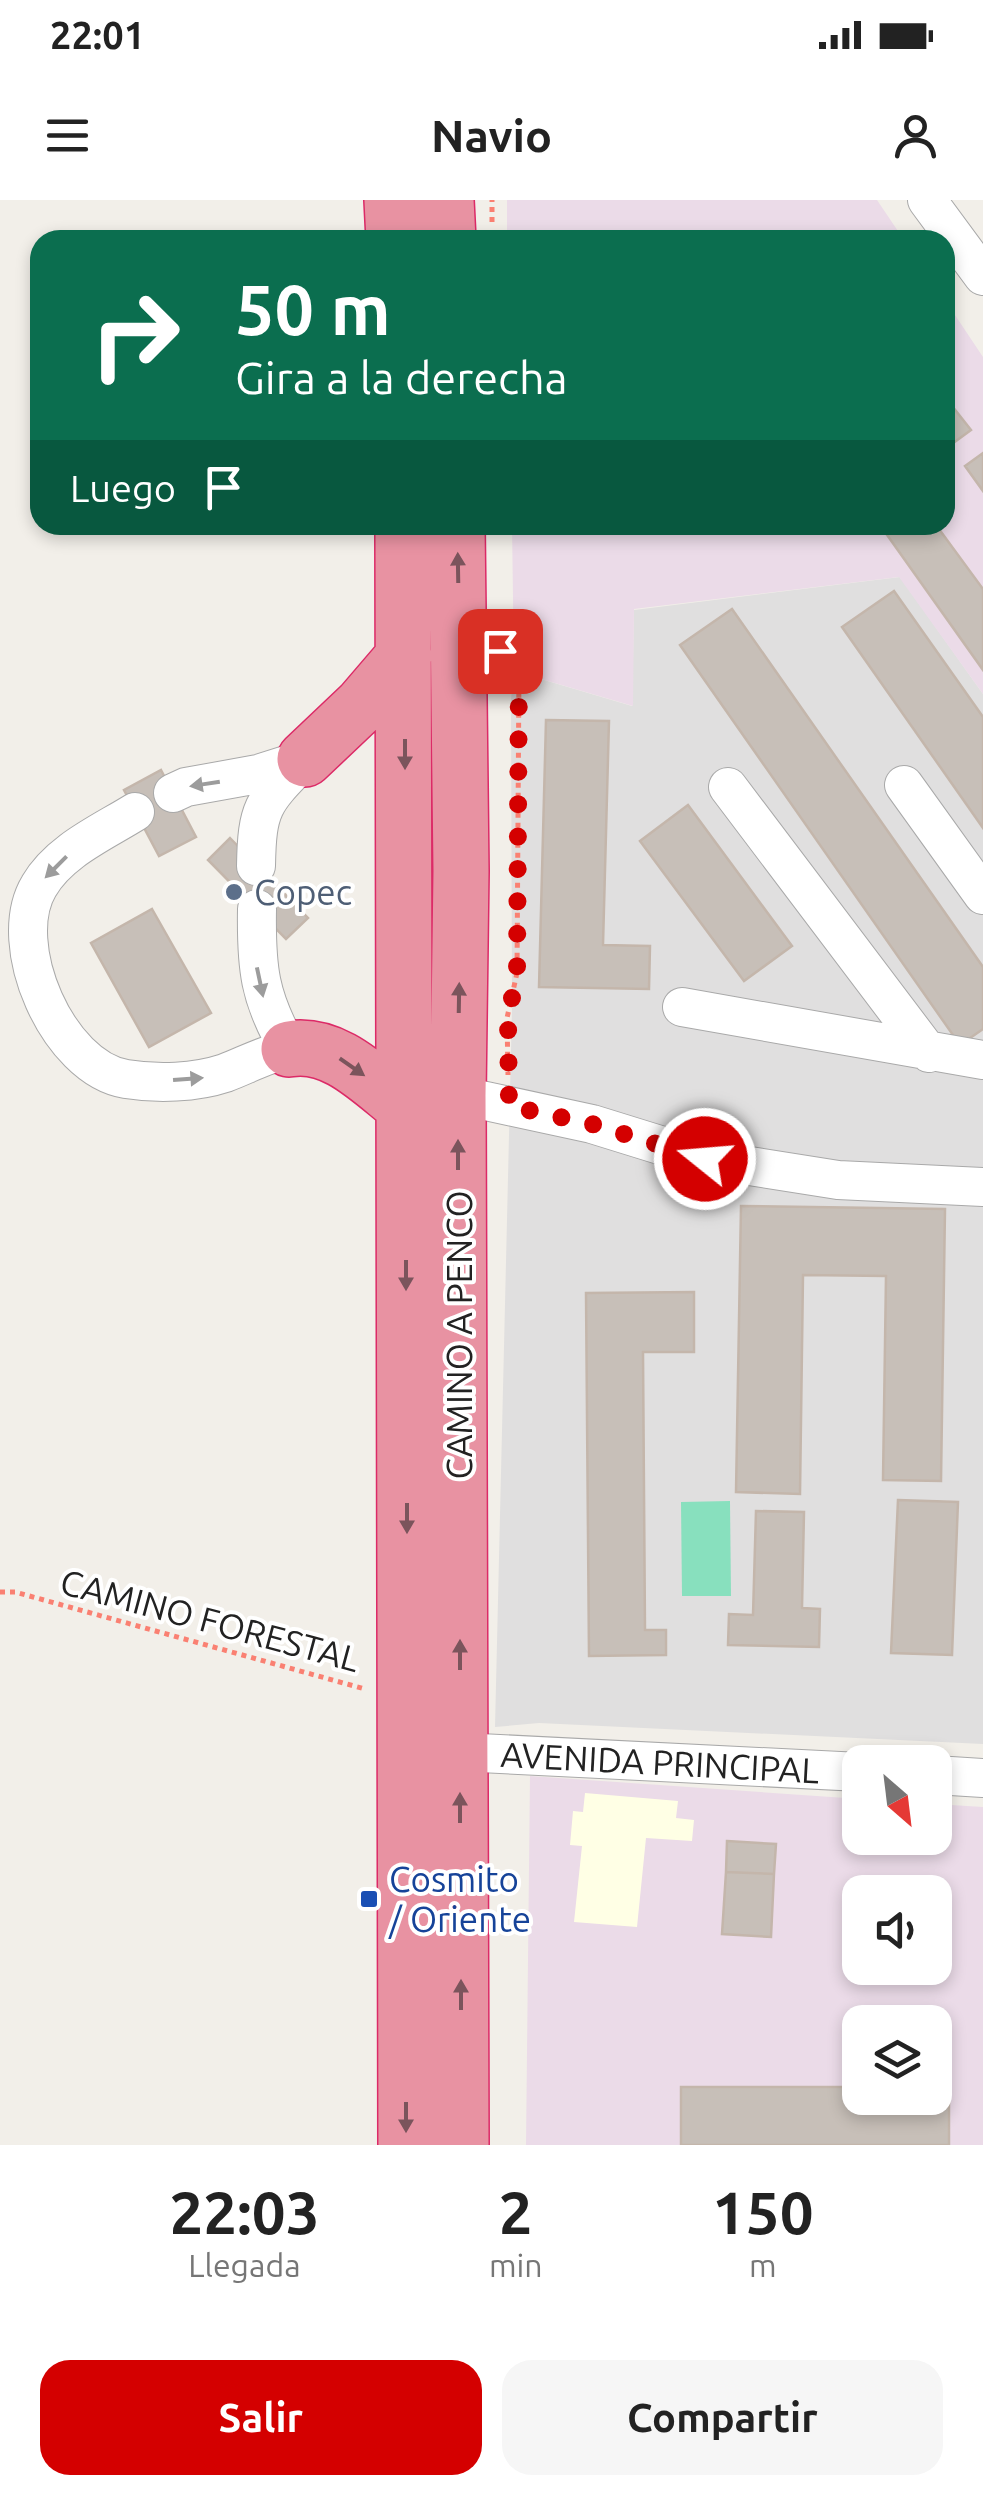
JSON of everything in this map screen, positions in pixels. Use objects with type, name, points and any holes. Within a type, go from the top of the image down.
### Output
[{"type":"highway","points":[[392,200],[394,230]]},
{"type":"highway","points":[[446,200],[448,230]]},
{"type":"highway","name":"CAMINO A PENCO","points":[[403,535],[406,2145]]},
{"type":"highway","name":"CAMINO A PENCO","points":[[458,535],[461,834],[483,1101],[460,1752],[461,2145]]},
{"type":"highway","points":[[305,759],[362,706],[404,656]]},
{"type":"highway","points":[[289,1049],[317,1048],[343,1060],[406,1108]]},
{"type":"street","points":[[927,200],[949,230]]},
{"type":"street","points":[[955,238],[983,276]]},
{"type":"street","points":[[173,793],[305,759]]},
{"type":"street","points":[[256,866],[256,831],[263,805],[305,759]]},
{"type":"street","points":[[904,785],[983,896]]},
{"type":"street","points":[[728,787],[929,1053]]},
{"type":"street","points":[[136,812],[62,858],[38,887],[26,924],[30,961],[42,994],[67,1038],[90,1063],[127,1079],[206,1078],[289,1049],[261,990],[256,964],[257,909]]},
{"type":"street","points":[[682,1007],[983,1060]]},
{"type":"street","points":[[483,1101],[592,1124],[705,1159],[838,1180],[983,1188]]},
{"type":"street","name":"AVENIDA PRINCIPAL","points":[[460,1752],[842,1771]]},
{"type":"street","points":[[952,1776],[983,1778]]},
{"type":"path","points":[[483,1101],[517,973],[519,667],[500,651]]},
{"type":"path","name":"CAMINO FORESTAL","points":[[0,1592],[15,1592],[407,1700]]},
{"type":"shaded area","points":[[507,200],[877,200],[897,230],[507,230]]},
{"type":"shaded area","points":[[955,315],[983,357],[983,694],[899,577],[634,609],[633,706],[514,671],[512,535],[955,535]]},
{"type":"shaded area","points":[[900,577],[983,694],[983,1744],[539,1723],[495,1727],[512,1008],[514,671],[632,706],[634,610]]},
{"type":"shaded area","points":[[530,1776],[842,1798],[842,1855],[952,1855],[952,1805],[983,1807],[983,2145],[526,2145]]},
{"type":"shaded area","points":[[585,1793],[678,1801],[676,1818],[694,1820],[692,1841],[646,1838],[637,1927],[574,1922],[582,1846],[570,1845],[573,1811],[583,1812]]},
{"type":"green space","points":[[730,1501],[731,1596],[682,1596],[681,1502]]},
{"type":"building","points":[[955,410],[971,430],[955,442]]},
{"type":"building","points":[[983,453],[983,491],[965,466]]},
{"type":"building","points":[[887,535],[943,535],[983,589],[983,670]]},
{"type":"building","points":[[894,591],[983,717],[983,828],[842,627]]},
{"type":"building","points":[[732,609],[983,967],[983,1029],[960,1045],[680,645]]},
{"type":"building","points":[[546,720],[609,721],[603,945],[650,946],[649,989],[539,987]]},
{"type":"building","points":[[161,770],[196,837],[159,856],[124,790]]},
{"type":"building","points":[[688,805],[792,946],[744,981],[640,841]]},
{"type":"building","points":[[230,838],[308,918],[286,939],[208,860]]},
{"type":"building","points":[[152,909],[211,1013],[149,1047],[91,943]]},
{"type":"building","points":[[741,1206],[945,1209],[941,1481],[883,1480],[886,1276],[803,1275],[800,1494],[736,1492]]},
{"type":"building","points":[[694,1292],[694,1352],[643,1352],[645,1630],[666,1630],[666,1655],[589,1656],[586,1293]]},
{"type":"building","points":[[898,1500],[958,1502],[952,1655],[891,1653]]},
{"type":"building","points":[[756,1511],[804,1512],[802,1608],[820,1609],[819,1647],[728,1645],[729,1614],[753,1615]]},
{"type":"building","points":[[727,1841],[776,1844],[774,1874],[726,1872]]},
{"type":"building","points":[[726,1872],[774,1874],[771,1937],[722,1934]]},
{"type":"building","points":[[681,2087],[842,2087],[842,2115],[949,2115],[949,2145],[681,2145]]},
{"type":"place","name":"Copec","points":[[234,892]]},
{"type":"place","name":"Cosmito / Oriente","points":[[369,1899]]},
{"type":"route","points":[[500,651],[519,667],[517,973],[508,1018],[509,1106],[592,1124],[705,1159]]}]
